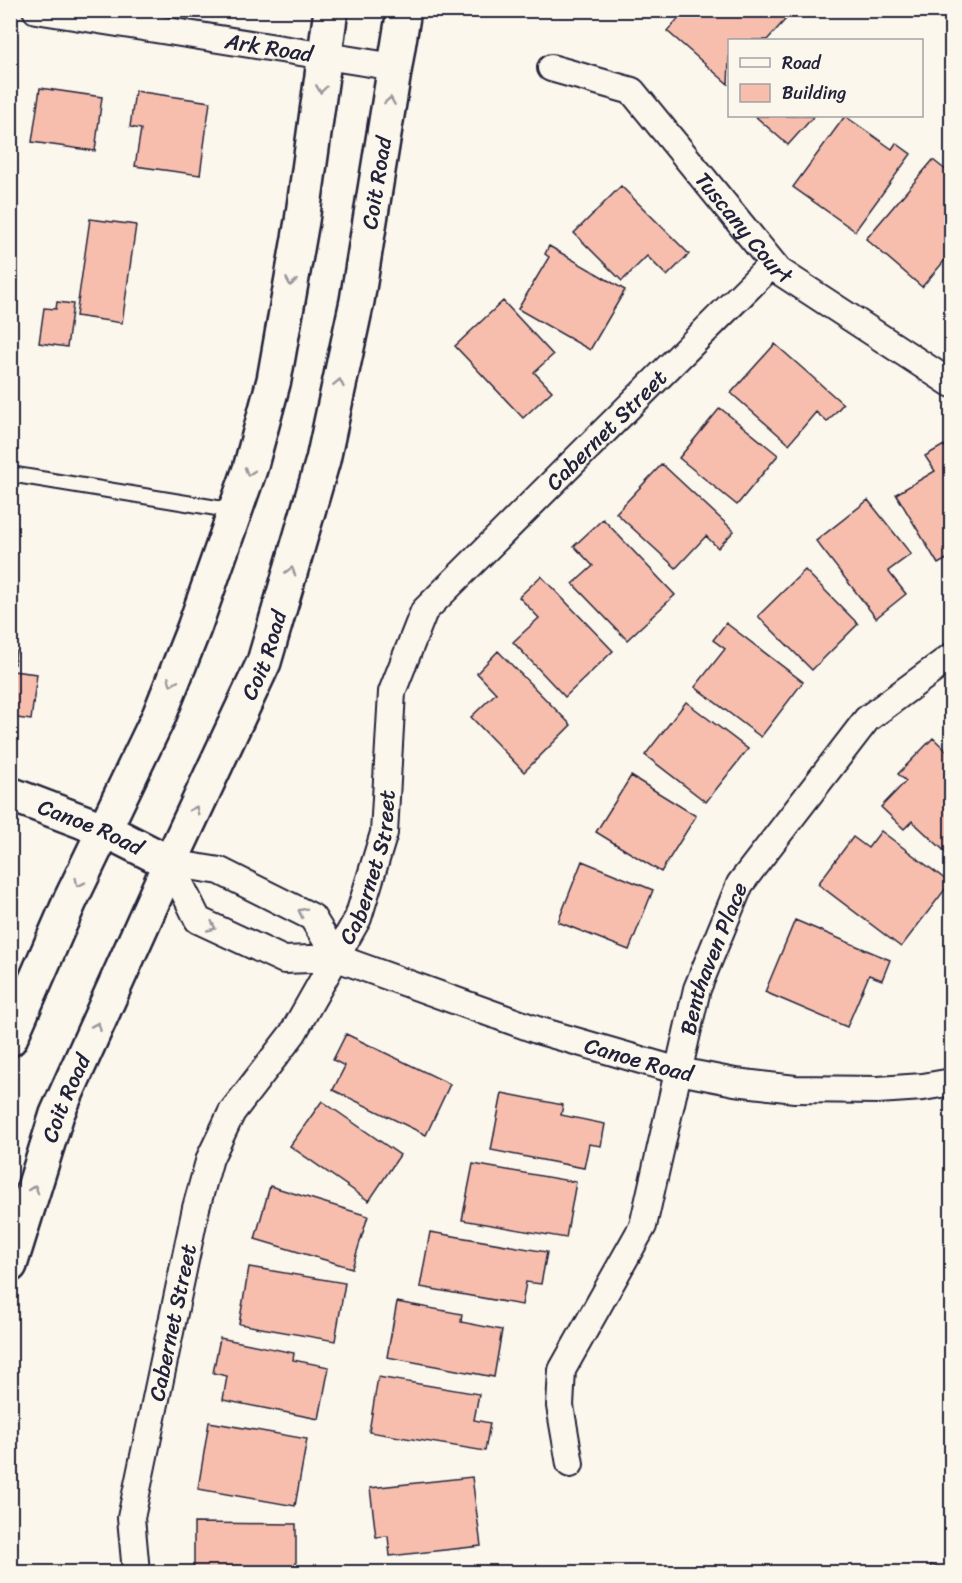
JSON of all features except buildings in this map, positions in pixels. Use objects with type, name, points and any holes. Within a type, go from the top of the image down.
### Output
[{"type":"main road","points":[[10,1039],[70,901],[159,716],[194,628],[250,469],[274,380],[302,221],[331,10]]},
{"type":"main road","name":"Coit Road","points":[[10,1265],[57,1114],[264,662],[323,460],[357,301],[404,10]]},
{"type":"main road","name":"Canoe Road","points":[[10,794],[105,830],[170,863]]},
{"type":"street","name":"Ark Road","points":[[36,10],[395,67]]},
{"type":"street","name":"Tuscany Court","points":[[551,68],[632,91],[779,271],[951,384]]},
{"type":"street","name":"Cabernet Street","points":[[136,1572],[131,1518],[196,1208],[210,1158],[232,1112],[293,1033],[358,918],[384,833],[392,692],[424,611],[772,264]]},
{"type":"street","name":"Benthaven Place","points":[[570,1464],[561,1406],[562,1370],[643,1226],[697,989],[740,884],[867,719],[951,656]]},
{"type":"street","name":"Canoe Road","points":[[170,863],[220,871],[312,917],[337,958]]},
{"type":"street","name":"Canoe Road","points":[[170,863],[198,920],[284,960],[337,958],[537,1029],[679,1071],[735,1082],[795,1089],[878,1090],[923,1087],[951,1082]]},
{"type":"lane","points":[[10,474],[235,511]]}]
